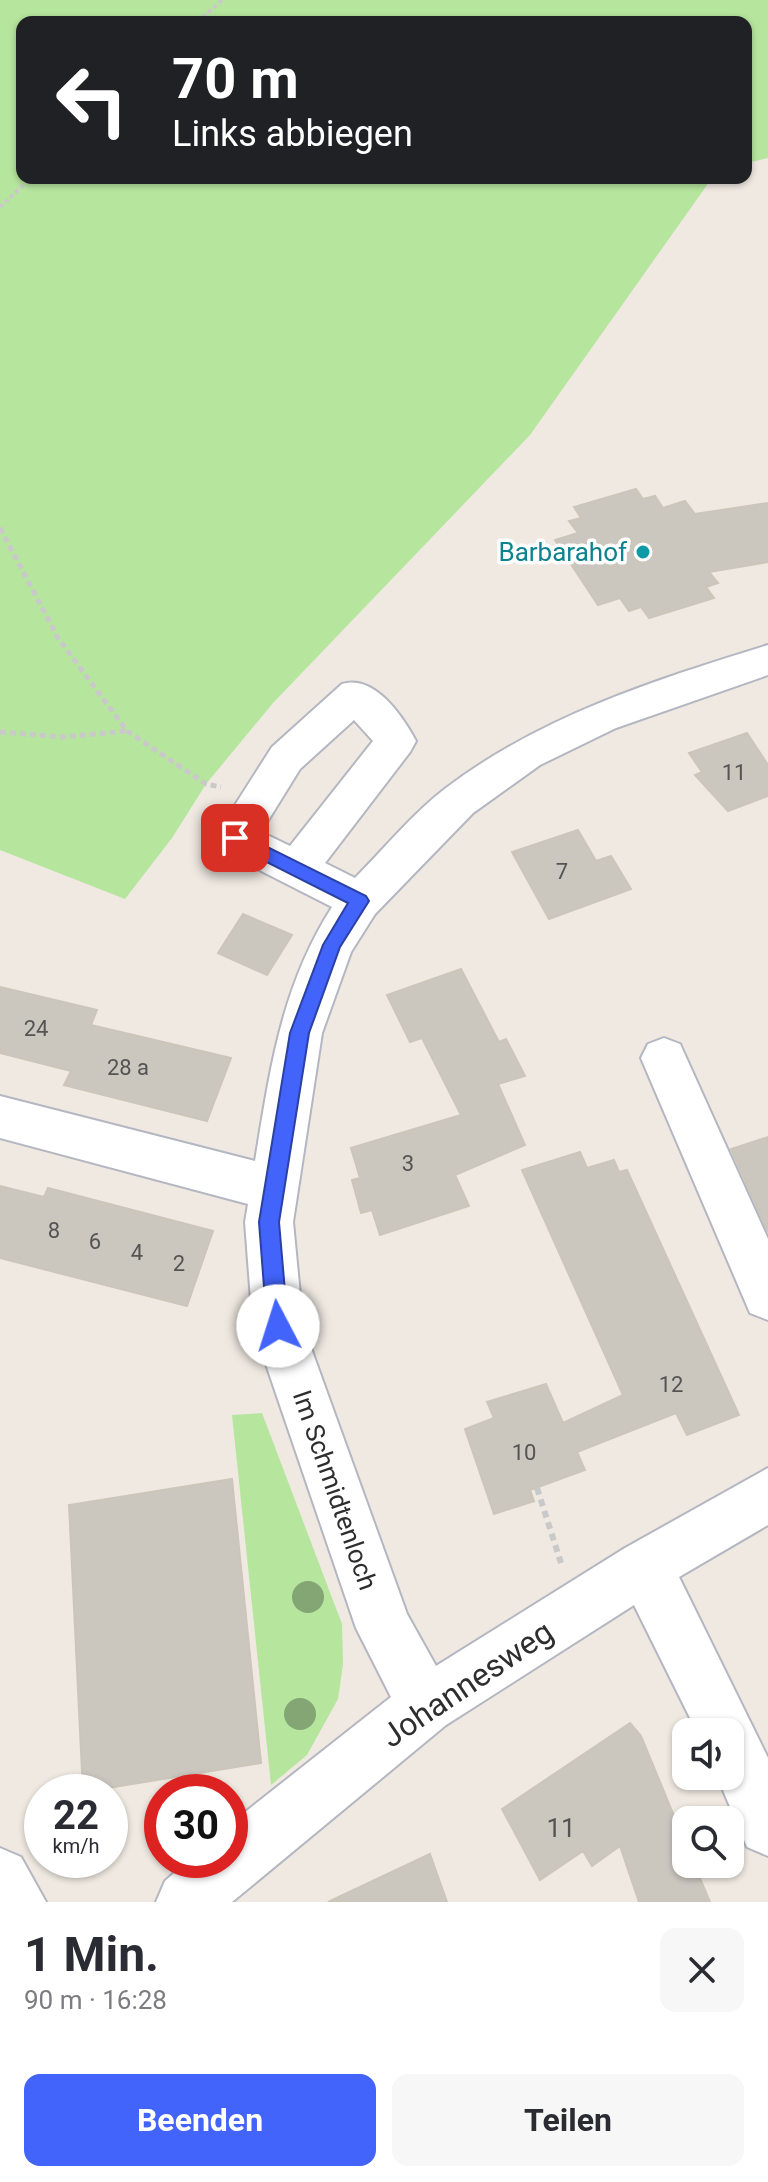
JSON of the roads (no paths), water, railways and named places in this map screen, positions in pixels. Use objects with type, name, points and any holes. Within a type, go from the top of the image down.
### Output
[{"type":"street","name":"Im Schmidtenloch","points":[[426,1705],[384,1628],[278,1326],[269,1222],[299,1033],[332,945],[360,901],[458,801],[526,754],[602,717],[768,660]]},
{"type":"street","points":[[296,869],[396,741],[356,695],[286,758],[235,838],[296,869],[360,901]]},
{"type":"street","points":[[664,1058],[768,1296]]},
{"type":"street","points":[[0,1117],[272,1188]]},
{"type":"street","name":"Johannesweg","points":[[186,1902],[255,1842],[426,1705],[644,1567],[768,1495]]},
{"type":"street","points":[[644,1567],[720,1718]]},
{"type":"street","points":[[744,1770],[768,1826]]},
{"type":"street","points":[[0,1878],[16,1902]]},
{"type":"place","name":"Barbarahof","points":[[643,552]]}]
